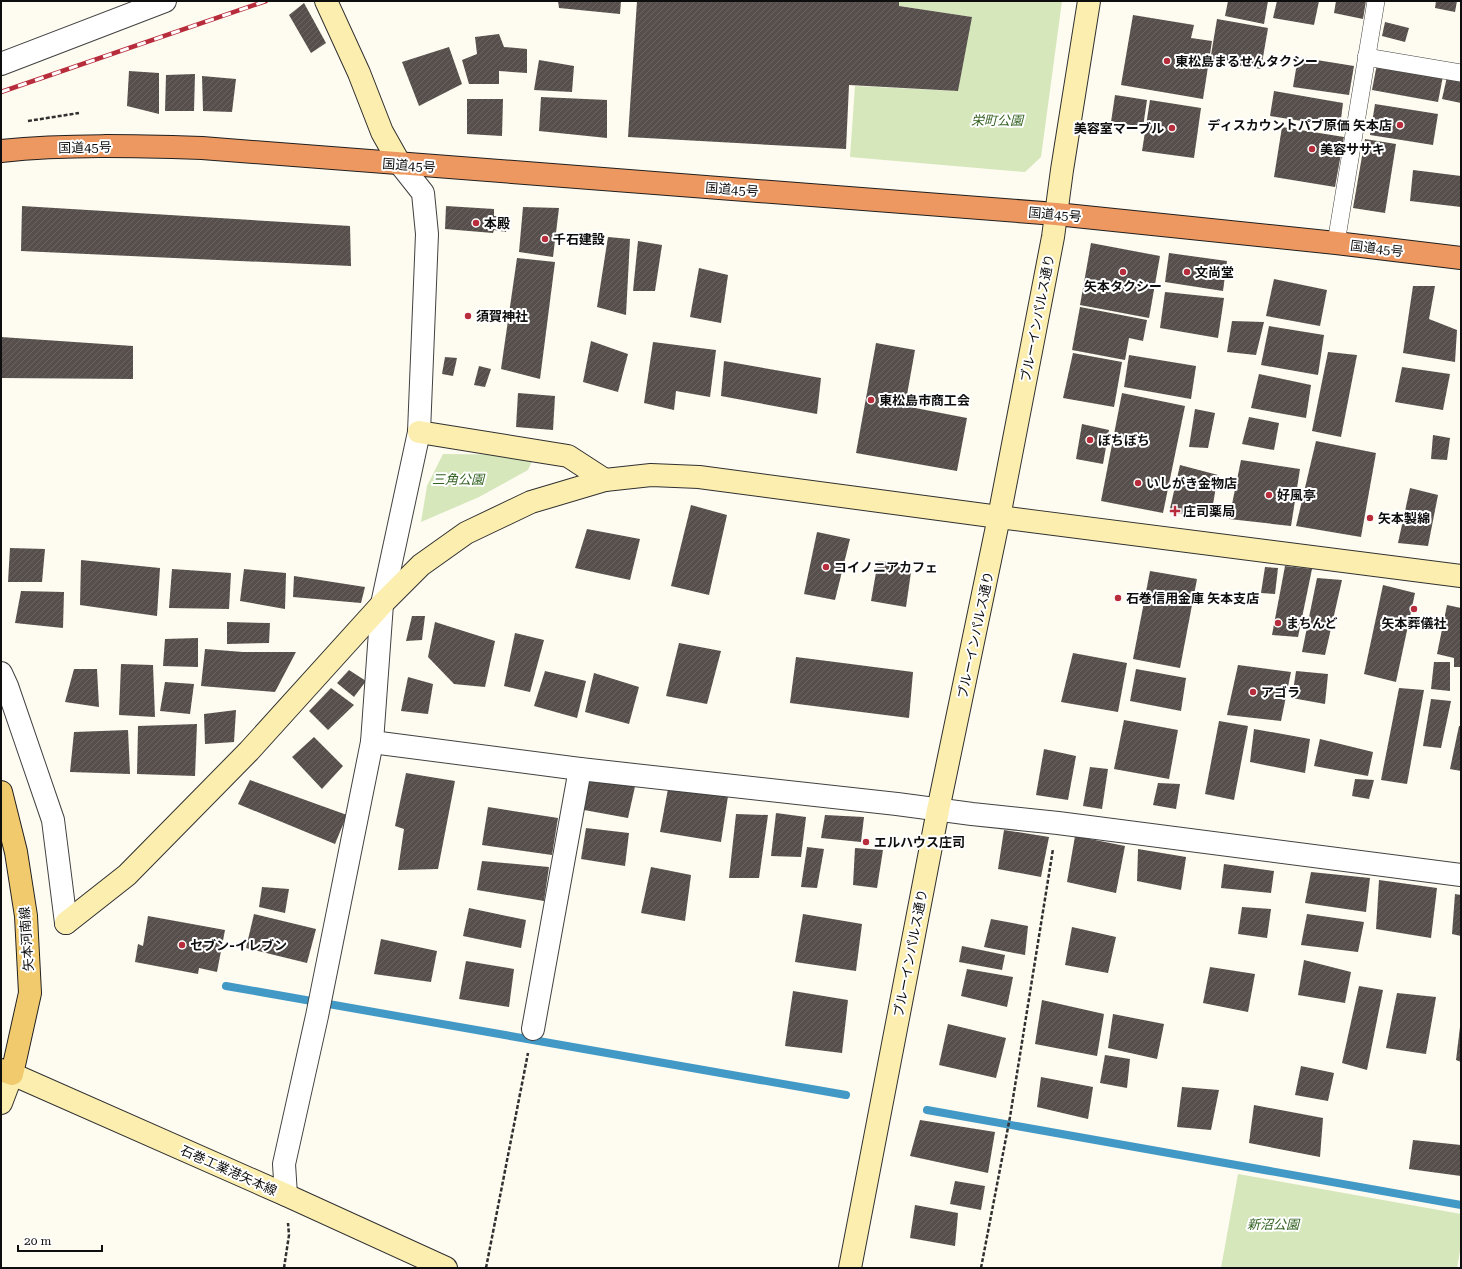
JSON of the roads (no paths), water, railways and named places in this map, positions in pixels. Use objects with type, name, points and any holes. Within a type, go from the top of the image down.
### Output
[{"type":"highway","name":"国道45号","points":[[1,152],[34,148],[104,146],[202,148],[1056,214],[1336,243],[1461,258]]},
{"type":"main road","name":"矢本河南線","points":[[1,792],[16,852],[26,916],[30,993],[6,1072]]},
{"type":"street","points":[[1,64],[166,1]]},
{"type":"street","points":[[286,1195],[284,1164],[317,1016],[372,742],[382,604],[419,432],[428,234],[423,193],[400,164],[382,132],[359,73],[326,1]]},
{"type":"street","name":"ブルーインパルス通り","points":[[850,1268],[938,810],[999,517],[1051,245],[1089,1]]},
{"type":"street","points":[[419,432],[568,456],[605,480]]},
{"type":"street","points":[[1,673],[7,686],[53,820],[66,923],[127,876],[249,751],[382,604],[421,565],[466,534],[531,502],[605,480],[651,475],[699,477],[1461,576]]},
{"type":"street","points":[[372,742],[580,769],[898,804],[981,815],[1058,822],[1461,875]]},
{"type":"street","points":[[533,1029],[580,769]]},
{"type":"street","points":[[1,1103],[6,1072]]},
{"type":"street","name":"石巻工業港矢本線","points":[[6,1072],[286,1195],[446,1268]]},
{"type":"lane","points":[[1336,243],[1376,1]]},
{"type":"lane","points":[[1366,57],[1461,73]]},
{"type":"waterway","points":[[226,986],[846,1095]]},
{"type":"waterway","points":[[927,1110],[1461,1205]]},
{"type":"railway","points":[[1,92],[266,1]]},
{"type":"place","name":"東松島まるせんタクシー","points":[[1167,61]]},
{"type":"place","name":"ディスカウントパブ原価 矢本店","points":[[1400,125]]},
{"type":"place","name":"美容室マーブル","points":[[1172,128]]},
{"type":"place","name":"美容ササキ","points":[[1312,149]]},
{"type":"place","name":"本殿","points":[[476,223]]},
{"type":"place","name":"千石建設","points":[[545,239]]},
{"type":"place","name":"矢本タクシー","points":[[1123,272]]},
{"type":"place","name":"文尚堂","points":[[1187,272]]},
{"type":"place","name":"須賀神社","points":[[468,316]]},
{"type":"place","name":"東松島市商工会","points":[[871,400]]},
{"type":"place","name":"ぼちぼち","points":[[1090,440]]},
{"type":"place","name":"いしがき金物店","points":[[1138,483]]},
{"type":"place","name":"好風亭","points":[[1269,495]]},
{"type":"place","name":"庄司薬局","points":[[1175,511]]},
{"type":"place","name":"矢本製綿","points":[[1370,518]]},
{"type":"place","name":"コイノニアカフェ","points":[[826,567]]},
{"type":"place","name":"石巻信用金庫 矢本支店","points":[[1118,598]]},
{"type":"place","name":"矢本葬儀社","points":[[1414,609]]},
{"type":"place","name":"まちんど","points":[[1278,623]]},
{"type":"place","name":"アゴラ","points":[[1253,692]]},
{"type":"place","name":"エルハウス庄司","points":[[866,842]]},
{"type":"place","name":"セブン-イレブン","points":[[182,945]]},
{"type":"park label","name":"栄町公園","points":[[997,120]]},
{"type":"park label","name":"三角公園","points":[[458,479]]},
{"type":"park label","name":"新沼公園","points":[[1273,1224]]}]
